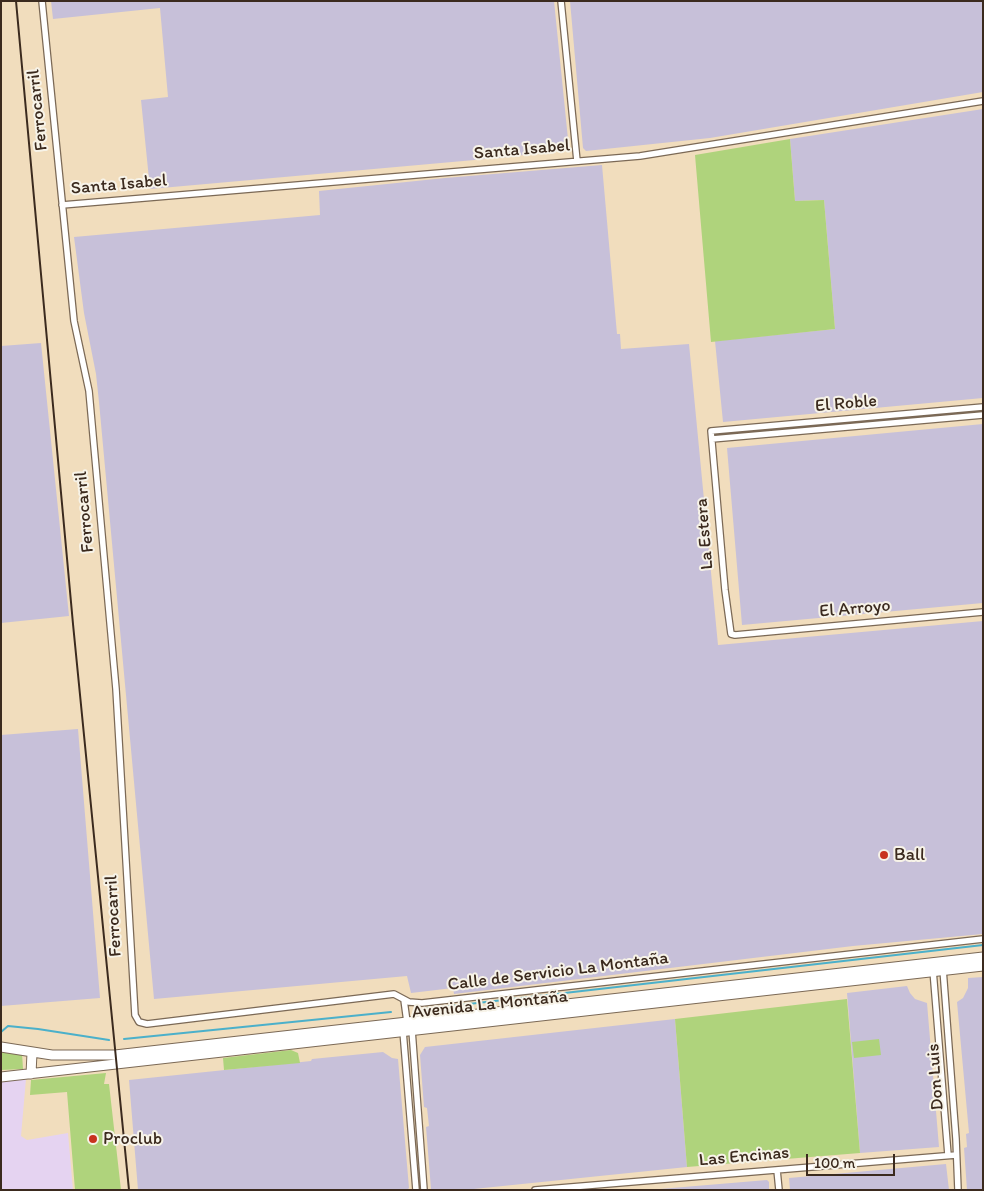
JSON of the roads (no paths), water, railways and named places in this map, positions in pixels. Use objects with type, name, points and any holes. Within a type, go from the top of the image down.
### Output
[{"type":"main road","name":"Avenida La Montaña","points":[[1,1077],[407,1031],[938,967],[983,957]]},
{"type":"main road","name":"Avenida La Montaña","points":[[1,1047],[32,1053],[72,1056],[114,1055],[407,1022],[938,967],[983,966]]},
{"type":"main road","points":[[31,1074],[32,1053]]},
{"type":"street","name":"Ferrocarril","points":[[42,1],[74,321],[90,400],[116,689],[135,1015],[139,1022]]},
{"type":"street","points":[[561,1],[577,161]]},
{"type":"street","name":"Santa Isabel","points":[[62,205],[640,156],[983,101]]},
{"type":"street","name":"El Roble","points":[[711,431],[983,407]]},
{"type":"street","name":"El Roble","points":[[712,439],[983,415]]},
{"type":"street","name":"La Estera","points":[[711,431],[725,590],[731,634]]},
{"type":"street","name":"El Arroyo","points":[[731,634],[983,612]]},
{"type":"street","name":"Calle de Servicio La Montaña","points":[[139,1022],[147,1024],[394,994],[414,1004],[983,938]]},
{"type":"street","points":[[938,967],[948,1155]]},
{"type":"street","name":"Don Luis","points":[[938,967],[956,1139],[958,1190]]},
{"type":"street","points":[[404,1000],[407,1022],[416,1190]]},
{"type":"street","points":[[407,1031],[424,1190]]},
{"type":"street","name":"Las Encinas","points":[[535,1190],[599,1187],[956,1155]]},
{"type":"street","points":[[777,1170],[779,1190]]},
{"type":"waterway","points":[[425,1009],[983,945]]},
{"type":"waterway","points":[[124,1039],[391,1012]]},
{"type":"waterway","points":[[1,1032],[8,1026],[109,1040]]},
{"type":"railway","points":[[16,1],[73,624],[129,1190]]},
{"type":"place","name":"Ball","points":[[884,855]]},
{"type":"place","name":"Proclub","points":[[93,1139]]}]
